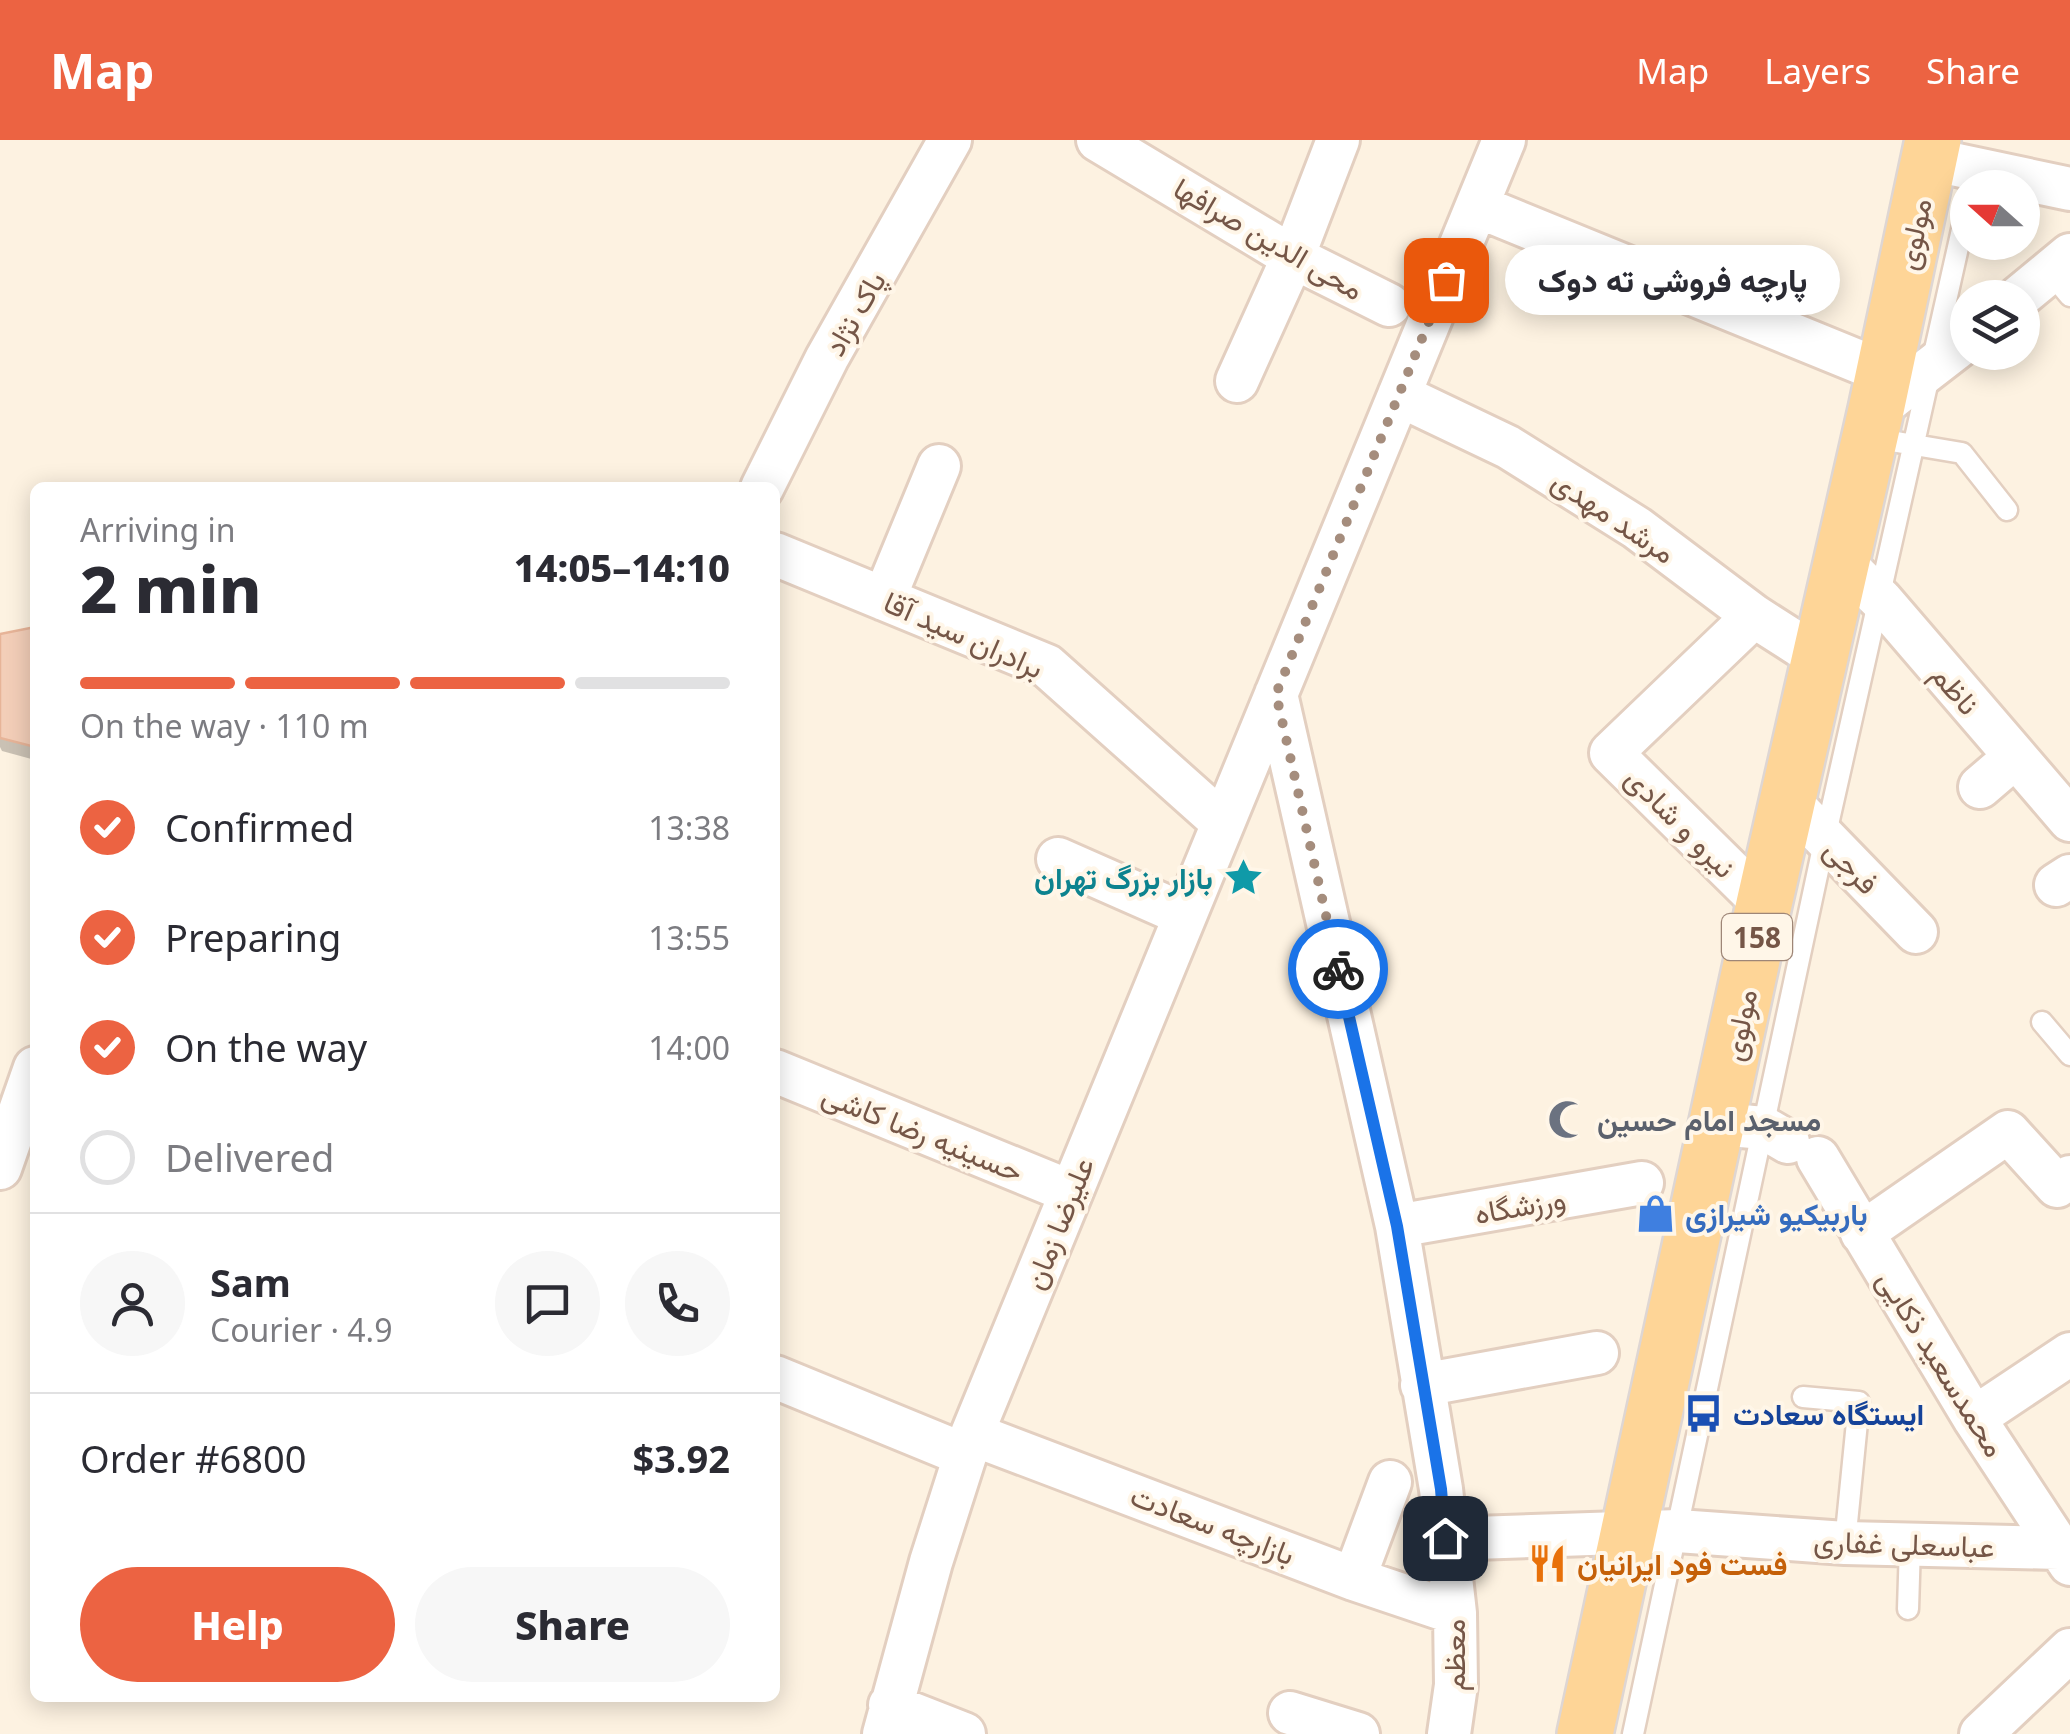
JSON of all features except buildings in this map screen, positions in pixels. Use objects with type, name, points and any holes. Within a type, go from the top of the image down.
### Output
[{"type":"main road","name":"مولوی","points":[[1585,1734],[1654,1530],[1772,1138],[1764,904],[1807,819],[1818,656],[1840,560],[1895,406],[1959,169]]},
{"type":"street","name":"پاک نژاد","points":[[765,482],[827,358],[950,140]]},
{"type":"street","name":"محی الدین صرافها","points":[[1098,140],[1293,258],[1389,305]]},
{"type":"street","points":[[1236,381],[1293,258],[1338,140]]},
{"type":"street","name":"علیرضا زمان","points":[[887,1719],[968,1444],[1504,140]]},
{"type":"street","points":[[1959,169],[2070,189]]},
{"type":"street","points":[[1477,206],[1895,406],[1950,356]]},
{"type":"street","name":"مرشد مهدی","points":[[1399,395],[1508,447],[1637,528],[1754,616],[1818,656]]},
{"type":"street","points":[[884,598],[939,466]]},
{"type":"street","name":"برادران سید آقا","points":[[780,556],[1046,666],[1223,823]]},
{"type":"street","name":"ناظم","points":[[1840,560],[1881,600],[2070,820]]},
{"type":"street","name":"نیرو و شادی","points":[[1754,616],[1611,753],[1764,904]]},
{"type":"street","name":"معظم","points":[[1270,708],[1397,1226],[1441,1489],[1455,1612],[1456,1684],[1449,1734]]},
{"type":"street","points":[[1980,787],[2015,757]]},
{"type":"street","name":"فرجی","points":[[1807,819],[1916,932]]},
{"type":"street","points":[[1058,859],[1185,915]]},
{"type":"street","name":"حسینیه رضا کاشی","points":[[780,1073],[1071,1192]]},
{"type":"street","points":[[0,1168],[30,1096]]},
{"type":"street","points":[[1862,1233],[2008,1132],[2057,1186],[2070,1177]]},
{"type":"street","name":"محمدسعید ذکایی","points":[[1772,1138],[1862,1233],[1974,1418],[2065,1556]]},
{"type":"street","name":"ورزشگاه","points":[[1397,1226],[1642,1183]]},
{"type":"street","points":[[1422,1385],[1597,1353]]},
{"type":"street","points":[[1974,1418],[2070,1354]]},
{"type":"street","name":"بازارچه سعادت","points":[[780,1379],[1455,1612]]},
{"type":"street","points":[[1354,1579],[1390,1482]]},
{"type":"street","points":[[1445,1538],[1654,1530]]},
{"type":"street","name":"عباسعلی غفاری","points":[[1654,1530],[2065,1556]]},
{"type":"street","points":[[1980,1734],[2070,1650]]},
{"type":"street","points":[[1290,1713],[1358,1734]]},
{"type":"street","points":[[887,1719],[964,1734]]},
{"type":"lane","points":[[1895,406],[1962,453],[2007,510]]},
{"type":"lane","points":[[1772,1138],[1807,819],[1881,600],[1895,406]]},
{"type":"lane","points":[[2042,1022],[2070,1054]]},
{"type":"lane","points":[[1802,1397],[1860,1402],[1845,1543]]},
{"type":"lane","points":[[1633,1734],[1654,1530]]},
{"type":"lane","points":[[1908,1609],[1910,1544]]},
{"type":"way so far","points":[[1338,969],[1276,694],[1446,280]]},
{"type":"place","name":"پارچه فروشی ته دوک","points":[[1446,280]]},
{"type":"place","name":"بازار بزرگ تهران","points":[[1243,877]]},
{"type":"place","name":"مسجد امام حسین","points":[[1567,1119]]},
{"type":"place","name":"باربیکیو شیرازی","points":[[1655,1213]]},
{"type":"place","name":"ایستگاه سعادت","points":[[1703,1413]]},
{"type":"place","name":"فست فود ایرانیان","points":[[1547,1563]]},
{"type":"route","points":[[1338,969],[1397,1226],[1441,1489],[1445,1538]]}]
